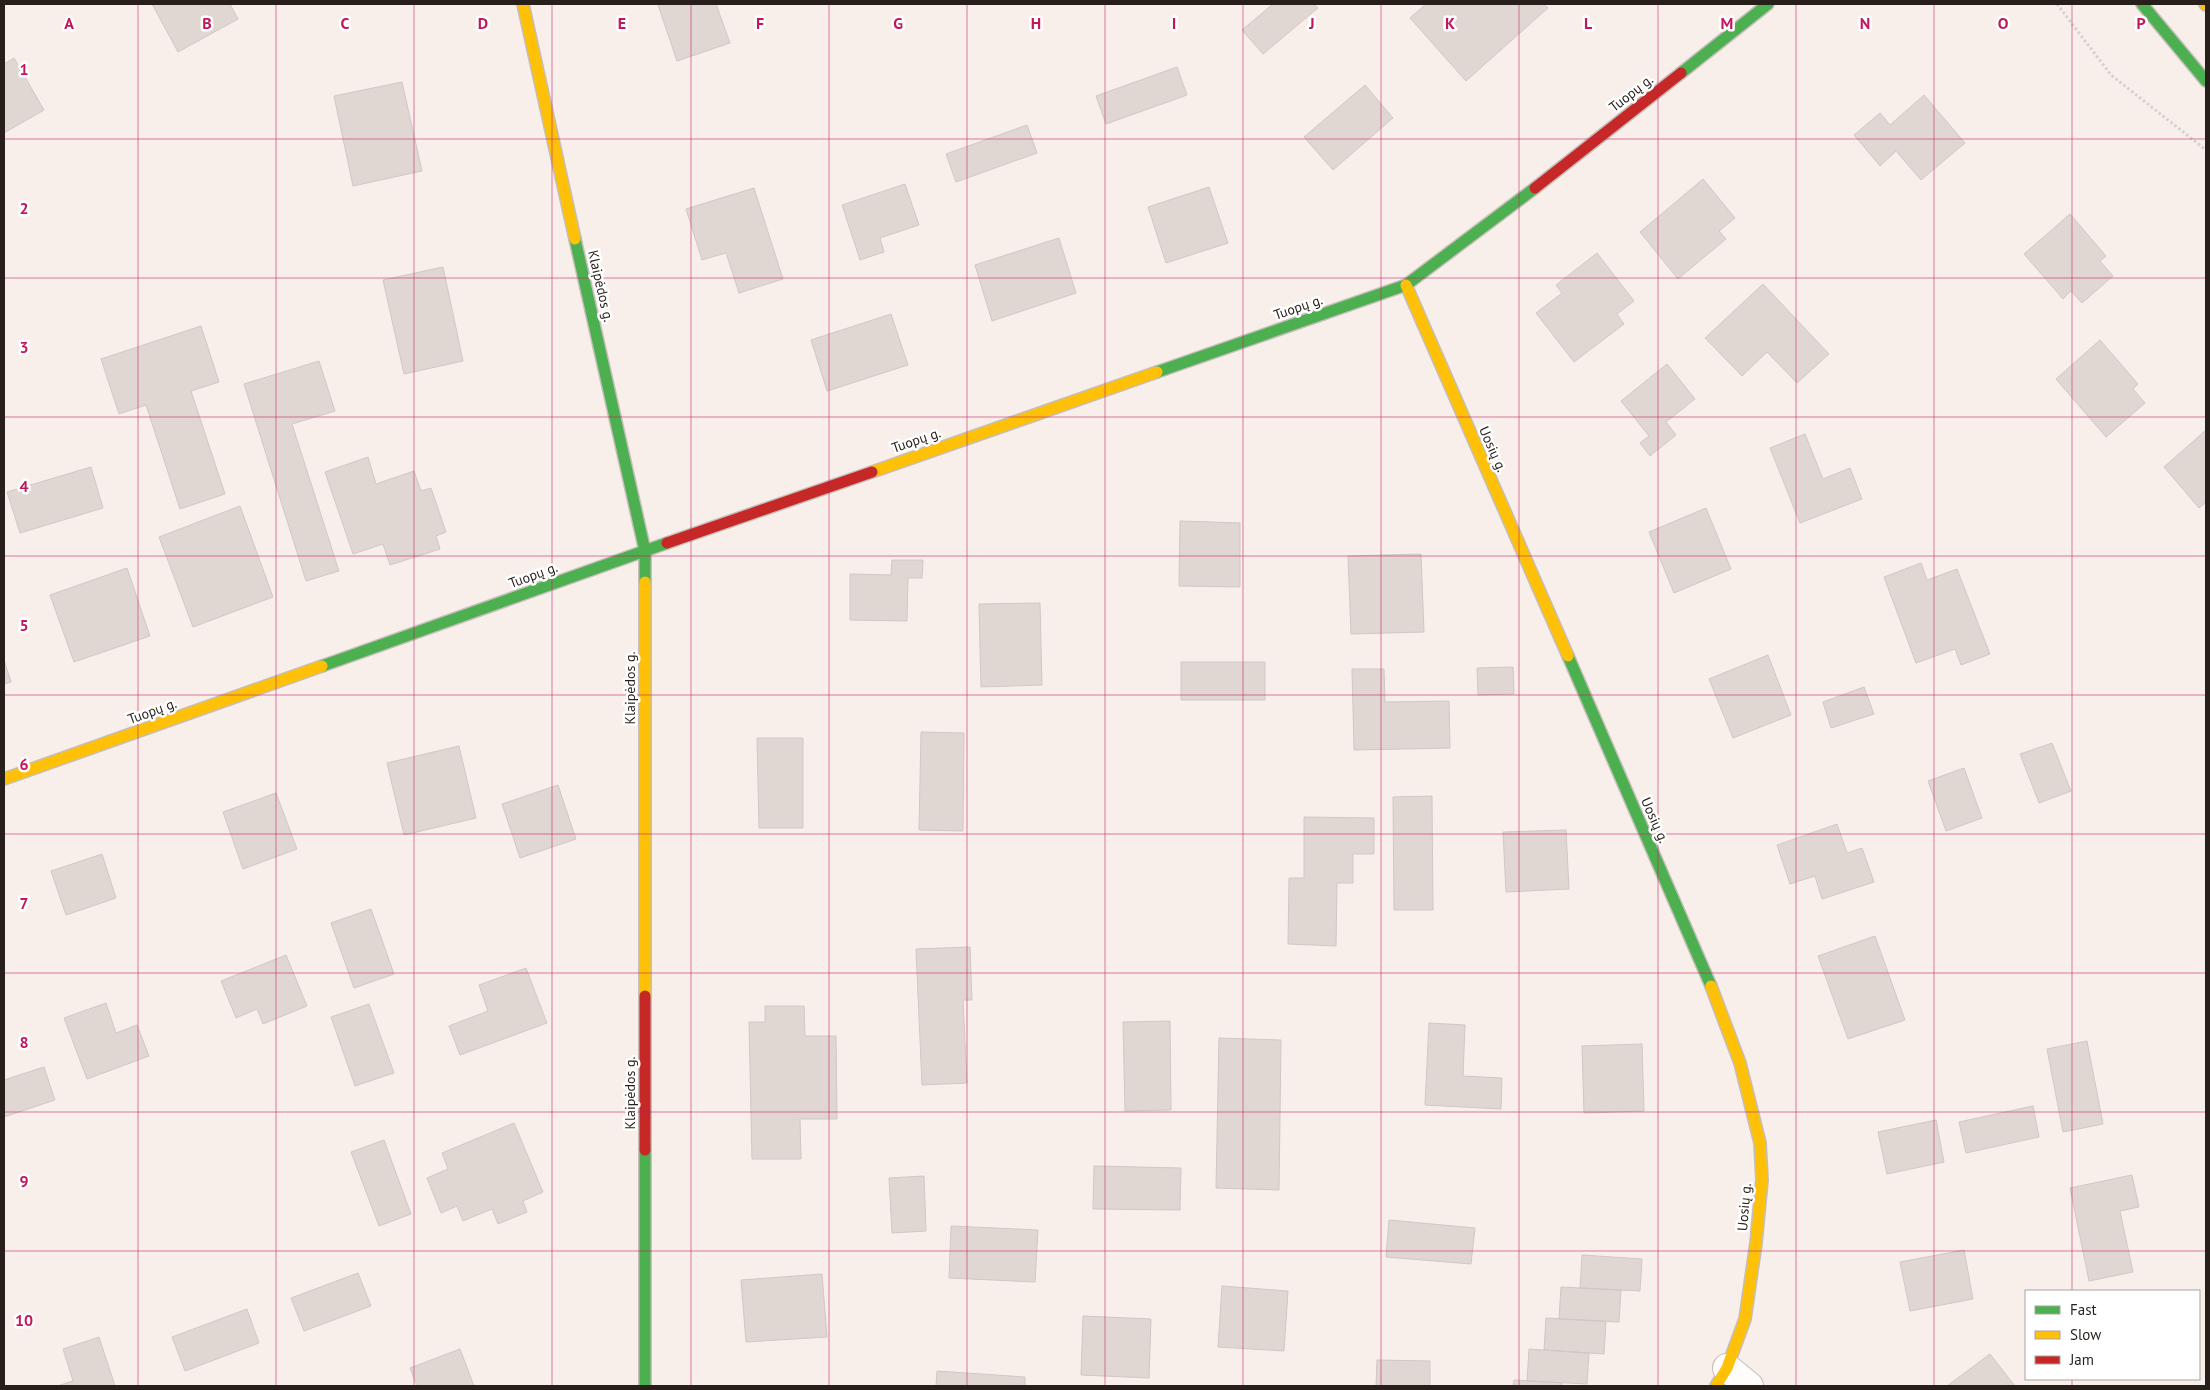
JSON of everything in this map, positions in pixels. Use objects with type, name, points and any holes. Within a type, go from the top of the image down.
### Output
[{"type":"street","name":"Klaipėdos g.","points":[[523,4],[645,551],[645,1386]]},
{"type":"street","name":"Tuopų g.","points":[[4,780],[645,551],[1406,285],[1496,219],[1768,4]]},
{"type":"street","points":[[2142,4],[2206,81]]},
{"type":"street","name":"Uosių g.","points":[[1406,285],[1718,1002],[1740,1063],[1760,1143],[1762,1180],[1756,1243],[1745,1319],[1722,1377]]},
{"type":"street","points":[[1722,1377],[1748,1386]]},
{"type":"path","points":[[2057,4],[2111,75],[2206,150]]},
{"type":"building","points":[[152,4],[230,4],[238,19],[178,52]]},
{"type":"building","points":[[716,4],[730,43],[677,61],[658,5]]},
{"type":"building","points":[[1273,4],[1314,4],[1318,8],[1263,54],[1242,30]]},
{"type":"building","points":[[1426,4],[1544,4],[1548,8],[1466,81],[1410,18]]},
{"type":"building","points":[[14,58],[44,110],[4,133],[4,64]]},
{"type":"building","points":[[1177,67],[1187,95],[1106,124],[1096,96]]},
{"type":"building","points":[[402,82],[422,171],[353,186],[334,96]]},
{"type":"building","points":[[1365,85],[1393,118],[1333,170],[1304,137]]},
{"type":"building","points":[[1924,95],[1965,143],[1921,180],[1896,151],[1880,166],[1854,135],[1880,113],[1890,125]]},
{"type":"building","points":[[1027,125],[1037,153],[956,182],[946,154]]},
{"type":"building","points":[[1703,179],[1735,218],[1719,231],[1726,239],[1678,279],[1640,232]]},
{"type":"building","points":[[905,184],[919,225],[880,238],[884,252],[860,260],[842,205]]},
{"type":"building","points":[[1209,187],[1228,243],[1166,263],[1148,207]]},
{"type":"building","points":[[754,188],[783,279],[739,293],[726,253],[702,260],[686,209]]},
{"type":"building","points":[[2070,214],[2106,256],[2100,261],[2113,276],[2082,303],[2071,291],[2063,299],[2024,254]]},
{"type":"building","points":[[1059,238],[1076,293],[992,321],[975,265]]},
{"type":"building","points":[[1597,253],[1634,301],[1617,314],[1624,324],[1574,362],[1536,313],[1562,293],[1556,285]]},
{"type":"building","points":[[443,267],[463,361],[404,374],[383,280]]},
{"type":"building","points":[[1763,284],[1829,354],[1797,383],[1767,352],[1742,376],[1705,338]]},
{"type":"building","points":[[891,314],[908,365],[827,391],[811,340]]},
{"type":"building","points":[[201,326],[219,382],[191,391],[225,494],[180,509],[146,405],[119,414],[101,359]]},
{"type":"building","points":[[2100,340],[2138,384],[2133,389],[2145,403],[2106,437],[2056,379]]},
{"type":"building","points":[[319,361],[335,411],[292,424],[339,571],[306,581],[244,384]]},
{"type":"building","points":[[1667,364],[1695,399],[1666,422],[1676,435],[1650,456],[1640,443],[1649,436],[1621,401]]},
{"type":"building","points":[[2206,430],[2206,502],[2199,508],[2164,467]]},
{"type":"building","points":[[1805,434],[1823,479],[1850,468],[1862,499],[1800,523],[1770,448]]},
{"type":"building","points":[[368,457],[376,484],[414,471],[421,491],[431,488],[446,532],[436,536],[440,549],[390,565],[383,544],[353,554],[325,472]]},
{"type":"building","points":[[91,467],[103,508],[20,533],[7,492]]},
{"type":"building","points":[[240,506],[273,597],[193,627],[159,537]]},
{"type":"building","points":[[1706,508],[1731,569],[1674,593],[1649,532]]},
{"type":"building","points":[[1180,521],[1240,523],[1240,587],[1179,586]]},
{"type":"building","points":[[1421,554],[1424,632],[1351,634],[1348,556]]},
{"type":"building","points":[[892,560],[923,560],[922,578],[908,578],[907,621],[850,620],[850,574],[891,575]]},
{"type":"building","points":[[1921,563],[1927,580],[1957,569],[1990,654],[1961,665],[1955,649],[1916,663],[1884,577]]},
{"type":"building","points":[[127,568],[150,636],[74,662],[50,595]]},
{"type":"building","points":[[1040,603],[1042,685],[981,687],[979,604]]},
{"type":"building","points":[[1768,655],[1791,715],[1733,738],[1709,679]]},
{"type":"building","points":[[4,660],[11,682],[4,684]]},
{"type":"building","points":[[1181,662],[1265,662],[1265,700],[1181,700]]},
{"type":"building","points":[[1513,667],[1514,694],[1478,695],[1477,668]]},
{"type":"building","points":[[1352,669],[1384,669],[1385,702],[1449,701],[1450,748],[1354,750]]},
{"type":"building","points":[[1864,687],[1874,714],[1831,728],[1823,702]]},
{"type":"building","points":[[921,732],[964,733],[963,831],[919,830]]},
{"type":"building","points":[[757,738],[803,738],[803,828],[759,828]]},
{"type":"building","points":[[2052,743],[2071,791],[2039,803],[2020,754]]},
{"type":"building","points":[[459,746],[476,818],[404,835],[387,763]]},
{"type":"building","points":[[1964,768],[1982,818],[1946,831],[1928,781]]},
{"type":"building","points":[[558,785],[576,839],[520,858],[502,804]]},
{"type":"building","points":[[276,793],[297,849],[243,869],[223,812]]},
{"type":"building","points":[[1432,796],[1433,910],[1394,910],[1393,797]]},
{"type":"building","points":[[1304,817],[1374,818],[1374,854],[1353,854],[1353,883],[1337,883],[1336,946],[1288,944],[1289,878],[1304,878]]},
{"type":"building","points":[[1837,824],[1847,853],[1862,848],[1874,882],[1822,899],[1815,876],[1790,884],[1777,845]]},
{"type":"building","points":[[1566,830],[1569,889],[1506,892],[1503,832]]},
{"type":"building","points":[[102,854],[116,898],[66,915],[51,871]]},
{"type":"building","points":[[371,909],[394,974],[354,988],[331,923]]},
{"type":"building","points":[[1875,936],[1905,1020],[1848,1039],[1818,956]]},
{"type":"building","points":[[970,947],[972,1000],[963,1000],[967,1083],[922,1085],[916,949]]},
{"type":"building","points":[[286,955],[307,1006],[263,1024],[257,1009],[236,1018],[221,981]]},
{"type":"building","points":[[526,968],[547,1023],[460,1055],[449,1026],[488,1011],[479,985]]},
{"type":"building","points":[[106,1003],[116,1033],[137,1025],[149,1056],[87,1079],[64,1018]]},
{"type":"building","points":[[369,1004],[394,1073],[355,1086],[331,1017]]},
{"type":"building","points":[[765,1006],[804,1006],[805,1036],[836,1036],[837,1119],[800,1119],[801,1159],[752,1159],[749,1022],[765,1022]]},
{"type":"building","points":[[1170,1021],[1171,1110],[1125,1111],[1123,1022]]},
{"type":"building","points":[[1429,1023],[1465,1025],[1463,1076],[1502,1078],[1501,1109],[1425,1105]]},
{"type":"building","points":[[1219,1038],[1281,1040],[1279,1190],[1216,1188]]},
{"type":"building","points":[[2087,1041],[2103,1124],[2063,1132],[2047,1049]]},
{"type":"building","points":[[1642,1044],[1644,1111],[1584,1113],[1582,1046]]},
{"type":"building","points":[[44,1067],[55,1100],[4,1117],[4,1080]]},
{"type":"building","points":[[2033,1106],[2039,1137],[1966,1153],[1959,1122]]},
{"type":"building","points":[[1936,1120],[1944,1162],[1887,1174],[1878,1132]]},
{"type":"building","points":[[514,1123],[543,1192],[523,1201],[527,1212],[498,1224],[492,1209],[463,1221],[457,1206],[441,1213],[427,1178],[448,1169],[442,1153]]},
{"type":"building","points":[[384,1140],[411,1214],[379,1226],[351,1152]]},
{"type":"building","points":[[1094,1166],[1181,1168],[1180,1210],[1093,1209]]},
{"type":"building","points":[[2132,1175],[2139,1207],[2120,1211],[2133,1272],[2089,1281],[2070,1188]]},
{"type":"building","points":[[924,1176],[926,1231],[892,1233],[889,1178]]},
{"type":"building","points":[[1389,1220],[1475,1228],[1471,1264],[1386,1257]]},
{"type":"building","points":[[951,1226],[1038,1230],[1035,1282],[949,1278]]},
{"type":"building","points":[[1964,1250],[1973,1299],[1910,1311],[1900,1262]]},
{"type":"building","points":[[1582,1255],[1642,1259],[1640,1291],[1580,1288]]},
{"type":"building","points":[[358,1273],[371,1306],[304,1331],[291,1298]]},
{"type":"building","points":[[822,1274],[827,1337],[746,1342],[741,1280]]},
{"type":"building","points":[[1222,1286],[1288,1291],[1284,1351],[1218,1347]]},
{"type":"building","points":[[1561,1287],[1621,1290],[1619,1322],[1559,1319]]},
{"type":"building","points":[[247,1309],[259,1343],[185,1371],[172,1337]]},
{"type":"building","points":[[1083,1316],[1151,1319],[1149,1378],[1081,1375]]},
{"type":"building","points":[[1546,1318],[1606,1321],[1604,1354],[1544,1350]]},
{"type":"building","points":[[99,1337],[115,1386],[57,1386],[73,1381],[63,1349]]},
{"type":"building","points":[[460,1349],[474,1386],[417,1386],[410,1368]]},
{"type":"building","points":[[1529,1349],[1589,1353],[1587,1384],[1527,1381]]},
{"type":"building","points":[[1990,1354],[2015,1386],[1947,1386]]},
{"type":"building","points":[[1377,1360],[1430,1361],[1430,1386],[1376,1386]]},
{"type":"building","points":[[937,1371],[1025,1377],[1025,1386],[936,1386]]},
{"type":"building","points":[[1514,1380],[1562,1383],[1562,1386],[1513,1386]]},
{"type":"traffic: fast","points":[[1681,73],[1768,4]]},
{"type":"traffic: fast","points":[[2142,4],[2206,81]]},
{"type":"traffic: fast","points":[[1157,372],[1406,285],[1535,188]]},
{"type":"traffic: fast","points":[[575,239],[645,551],[645,582]]},
{"type":"traffic: fast","points":[[322,666],[667,543]]},
{"type":"traffic: fast","points":[[1568,656],[1711,986]]},
{"type":"traffic: fast","points":[[645,1150],[645,1386]]},
{"type":"traffic: slow","points":[[523,4],[575,239]]},
{"type":"traffic: slow","points":[[1406,285],[1568,656]]},
{"type":"traffic: slow","points":[[872,472],[1157,372]]},
{"type":"traffic: slow","points":[[645,582],[645,996]]},
{"type":"traffic: slow","points":[[4,779],[322,666]]},
{"type":"traffic: slow","points":[[1711,986],[1740,1063],[1760,1143],[1762,1180],[1756,1243],[1745,1319],[1727,1368],[1716,1386]]},
{"type":"traffic: jam","points":[[1535,188],[1681,73]]},
{"type":"traffic: jam","points":[[667,543],[872,472]]},
{"type":"traffic: jam","points":[[645,996],[645,1150]]}]
